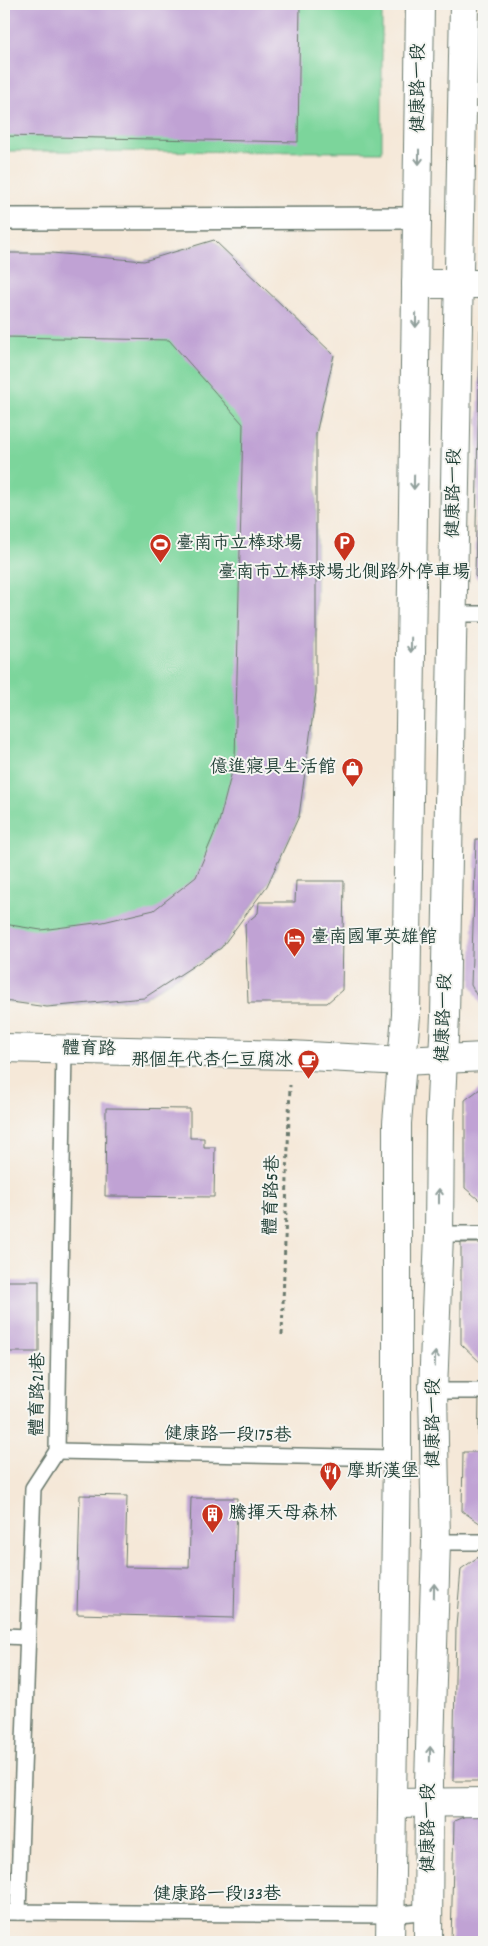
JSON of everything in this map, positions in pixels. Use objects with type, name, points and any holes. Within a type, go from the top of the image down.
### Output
[{"type":"street","name":"健康路一段","points":[[390,1942],[398,1458],[397,1123],[406,1005],[420,4]]},
{"type":"street","name":"健康路一段","points":[[428,1942],[429,1803],[436,1542],[434,1391],[440,1122],[444,1060],[452,614],[471,284],[464,4]]},
{"type":"street","points":[[4,219],[418,218]]},
{"type":"street","points":[[416,284],[471,284]]},
{"type":"street","name":"體育路","points":[[4,1048],[290,1055],[403,1061],[484,1057]]},
{"type":"street","points":[[392,1803],[484,1802]]},
{"type":"lane","points":[[452,614],[484,614]]},
{"type":"lane","name":"體育路21巷","points":[[11,1912],[28,1637],[33,1488],[57,1451],[64,1050]]},
{"type":"lane","points":[[439,1234],[484,1234]]},
{"type":"lane","points":[[434,1391],[484,1391]]},
{"type":"lane","name":"健康路一段175巷","points":[[57,1451],[398,1458]]},
{"type":"lane","points":[[436,1542],[484,1542]]},
{"type":"lane","points":[[4,1636],[28,1637]]},
{"type":"lane","name":"健康路一段133巷","points":[[11,1912],[390,1915],[429,1910]]},
{"type":"path","name":"體育路5巷","points":[[282,1335],[290,1055]]},
{"type":"green space","points":[[4,4],[382,4],[382,152],[4,151]]},
{"type":"green space","name":"臺南市立棒球場","points":[[214,240],[334,355],[316,434],[316,692],[299,816],[267,886],[221,948],[144,998],[47,1007],[4,1001],[4,253],[52,253],[144,261]]},
{"type":"building","points":[[4,4],[300,4],[298,142],[4,136]]},
{"type":"building","points":[[214,240],[334,355],[316,434],[316,692],[299,816],[267,886],[221,948],[144,998],[47,1007],[4,1001],[4,924],[41,930],[103,922],[154,910],[196,877],[219,822],[235,760],[243,424],[169,340],[4,337],[4,253],[52,253],[144,261]]},
{"type":"building","points":[[484,324],[484,586],[475,576],[480,330]]},
{"type":"building","points":[[476,839],[484,839],[484,1010],[471,985]]},
{"type":"building","name":"臺南國軍英雄館","points":[[296,881],[344,881],[342,990],[327,1003],[248,1003],[245,924],[258,913],[259,902],[295,902]]},
{"type":"building","points":[[484,1086],[484,1204],[465,1188],[465,1100]]},
{"type":"building","points":[[106,1108],[190,1109],[190,1138],[204,1138],[204,1147],[215,1147],[214,1197],[105,1196]]},
{"type":"building","points":[[461,1243],[484,1243],[484,1364],[461,1344]]},
{"type":"building","points":[[4,1281],[39,1281],[39,1352],[4,1352]]},
{"type":"building","points":[[479,1395],[484,1395],[484,1526],[462,1511],[463,1452],[478,1452]]},
{"type":"building","name":"騰揮天母森林","points":[[80,1495],[127,1496],[125,1567],[189,1568],[191,1498],[237,1498],[234,1618],[77,1614]]},
{"type":"building","points":[[481,1555],[484,1555],[484,1781],[453,1781],[456,1627],[461,1569]]},
{"type":"building","points":[[484,1810],[484,1942],[451,1942],[454,1821]]},
{"type":"place","name":"臺南市立棒球場北側路外停車場","points":[[344,562]]},
{"type":"place","name":"臺南市立棒球場","points":[[160,563]]},
{"type":"place","name":"億進寢具生活館","points":[[352,787]]},
{"type":"place","name":"臺南國軍英雄館","points":[[295,957]]},
{"type":"place","name":"那個年代杏仁豆腐冰","points":[[309,1080]]},
{"type":"place","name":"摩斯漢堡","points":[[331,1491]]},
{"type":"place","name":"騰揮天母森林","points":[[213,1533]]}]
